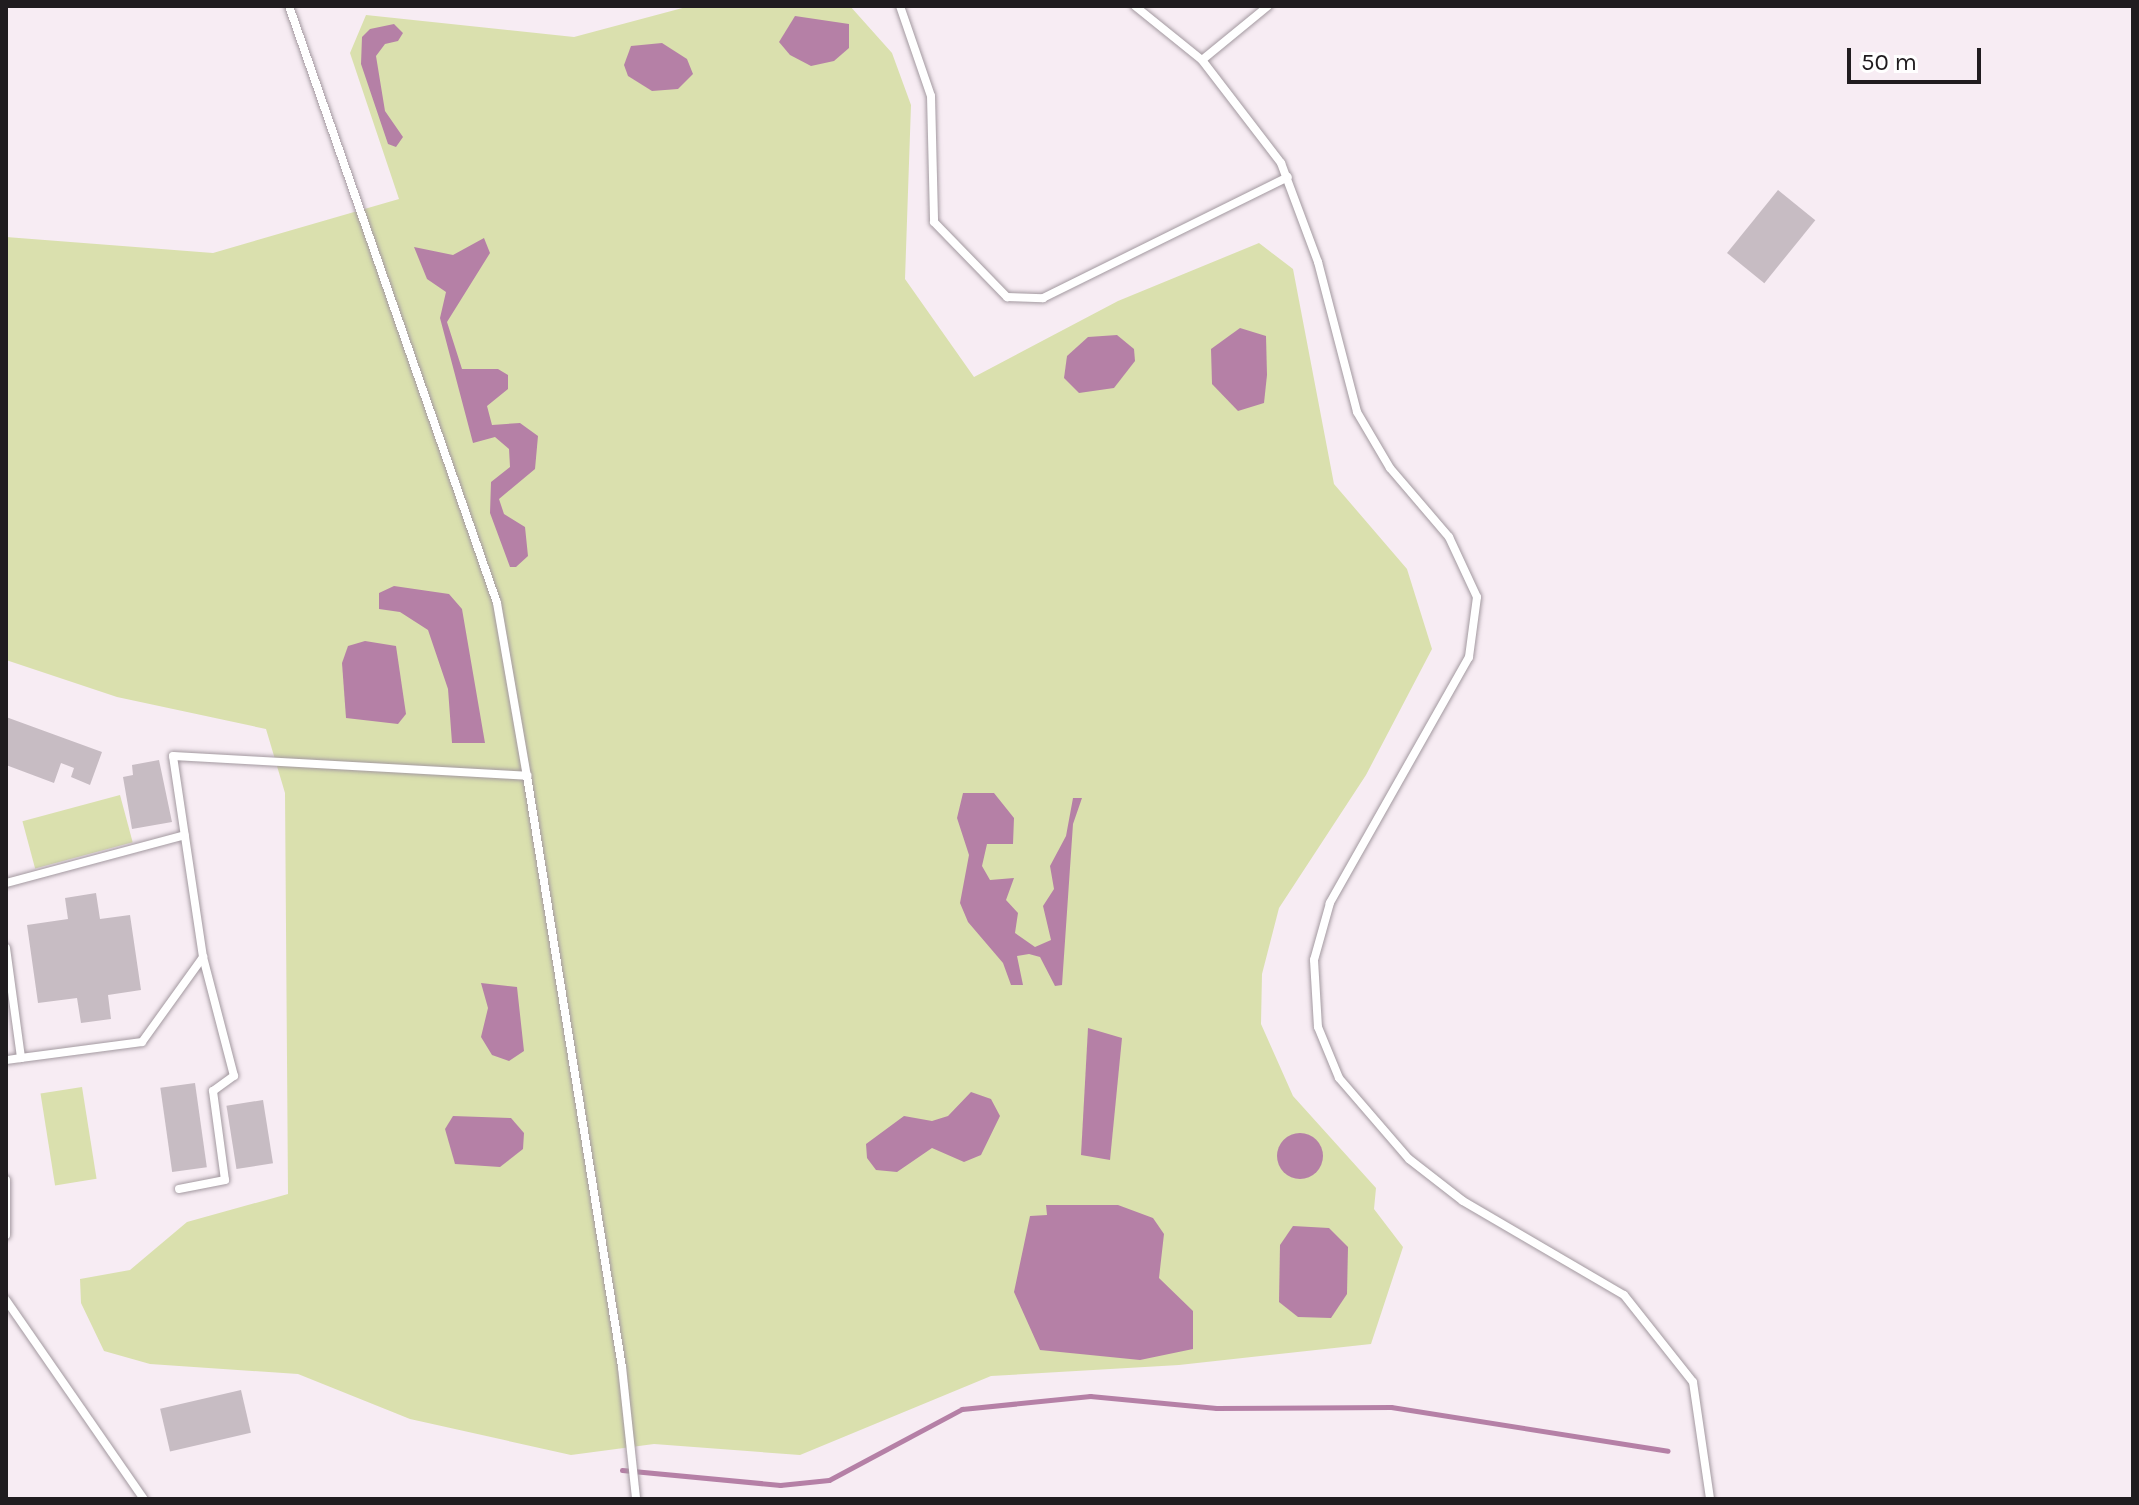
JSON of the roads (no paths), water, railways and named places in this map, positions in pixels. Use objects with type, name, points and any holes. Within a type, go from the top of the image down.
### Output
[{"type":"lane","points":[[289,6],[497,603],[622,1367],[636,1499]]},
{"type":"lane","points":[[900,6],[931,96],[934,222],[1007,297],[1043,298],[1288,177]]},
{"type":"lane","points":[[1135,6],[1202,60],[1288,177],[1318,262],[1357,412],[1390,468],[1449,537],[1477,597],[1469,657],[1330,903],[1314,960],[1318,1027],[1339,1078],[1409,1159],[1463,1201],[1624,1295],[1693,1382],[1710,1499]]},
{"type":"lane","points":[[1202,60],[1268,6]]},
{"type":"lane","points":[[179,1189],[225,1180],[213,1091],[234,1076],[203,957],[173,756],[527,776]]},
{"type":"lane","points":[[6,883],[185,835]]},
{"type":"lane","points":[[6,948],[21,1058]]},
{"type":"lane","points":[[6,1060],[142,1042],[203,957]]},
{"type":"lane","points":[[6,1180],[6,1235]]},
{"type":"lane","points":[[6,1300],[144,1499]]},
{"type":"waterway","points":[[622,1470],[780,1485],[829,1480],[962,1409],[1090,1396],[1216,1408],[1391,1407],[1668,1451]]}]
